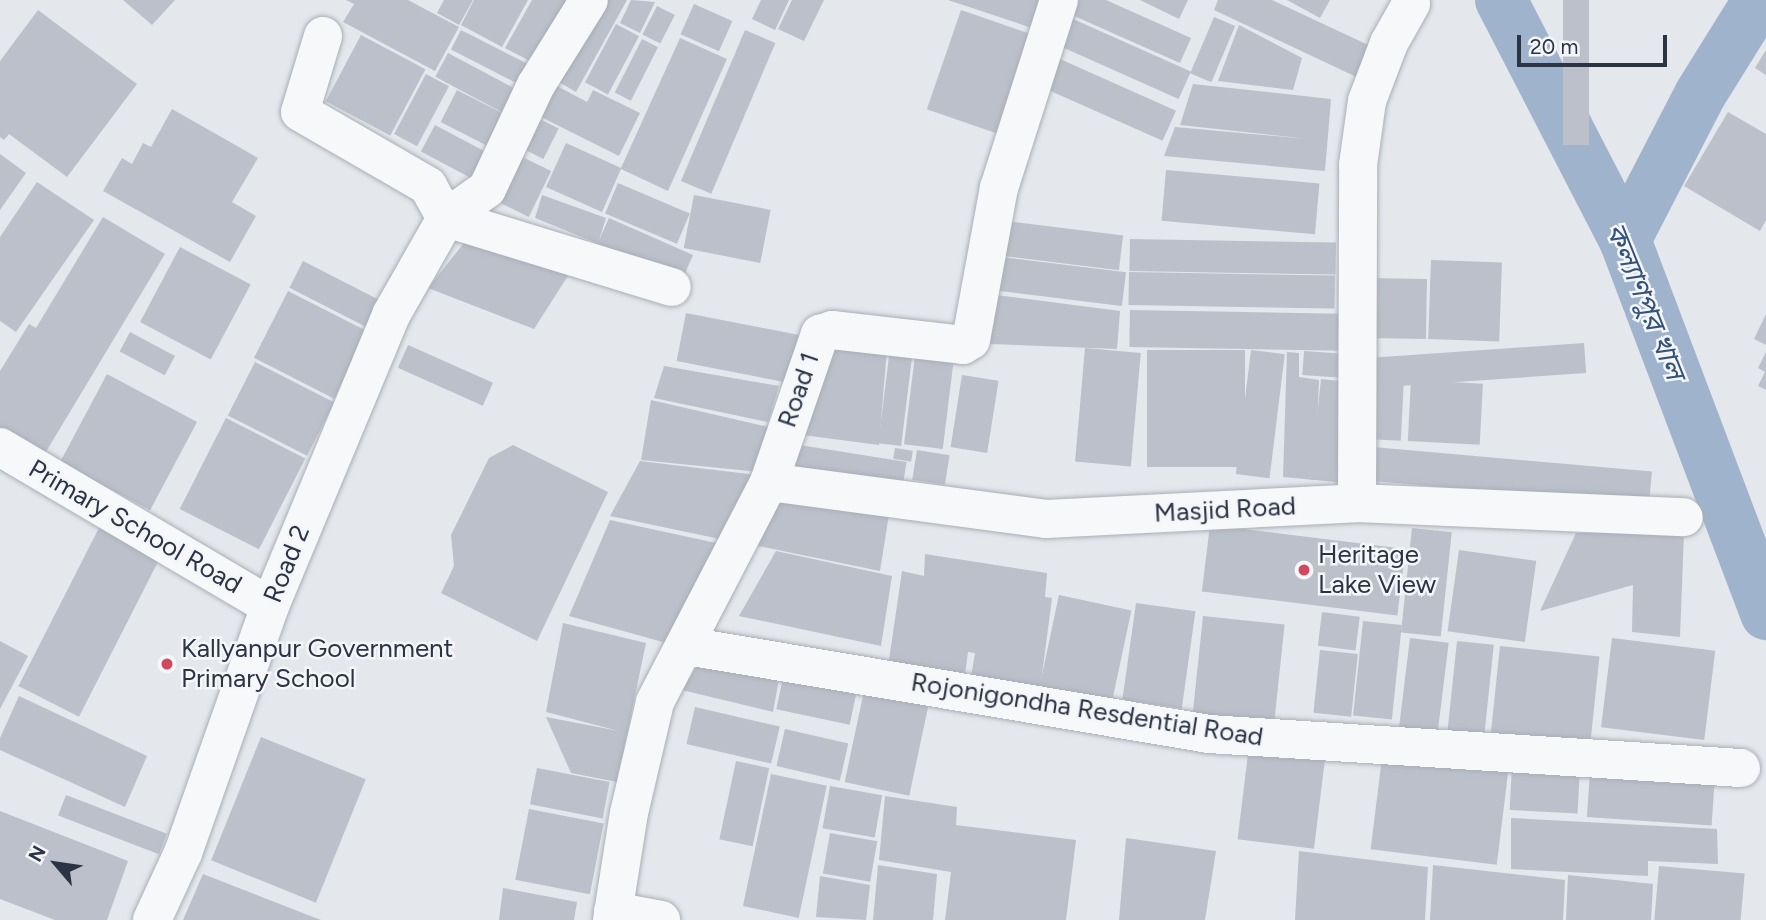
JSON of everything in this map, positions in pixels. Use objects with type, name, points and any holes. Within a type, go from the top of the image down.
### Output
[{"type":"street","points":[[446,218],[487,189],[536,85],[589,0]]},
{"type":"street","name":"Road 1","points":[[612,916],[629,813],[655,702],[687,646],[769,482],[820,334],[832,330],[963,345],[971,340],[999,188],[1059,0]]},
{"type":"street","points":[[1357,503],[1358,165],[1367,101],[1389,43],[1410,4]]},
{"type":"street","points":[[323,36],[300,111],[428,186],[446,218],[672,287]]},
{"type":"street","name":"Road 2","points":[[152,920],[183,853],[270,606],[391,315],[446,218]]},
{"type":"street","name":"Primary School Road","points":[[0,447],[270,606]]},
{"type":"street","name":"Masjid Road","points":[[769,482],[1046,519],[1357,503],[1684,517]]},
{"type":"street","name":"Rojonigondha Resdential Road","points":[[687,646],[1209,734],[1741,768]]},
{"type":"street","points":[[612,916],[661,920]]},
{"type":"building","points":[[123,0],[175,0],[152,25]]},
{"type":"building","points":[[346,0],[408,0],[459,27],[435,71],[343,22],[354,4]]},
{"type":"building","points":[[444,0],[473,0],[459,25],[437,13]]},
{"type":"building","points":[[474,0],[528,0],[502,47],[461,25]]},
{"type":"building","points":[[532,0],[584,0],[545,69],[505,48]]},
{"type":"building","points":[[595,0],[627,0],[576,92],[552,78]]},
{"type":"building","points":[[631,0],[655,2],[640,33],[620,23]]},
{"type":"building","points":[[761,0],[789,0],[775,30],[752,19]]},
{"type":"building","points":[[792,0],[824,0],[804,41],[778,29]]},
{"type":"building","points":[[948,0],[1047,0],[1038,30]]},
{"type":"building","points":[[1079,0],[1106,0],[1191,38],[1180,63],[1072,15]]},
{"type":"building","points":[[1140,0],[1188,0],[1179,19]]},
{"type":"building","points":[[1218,0],[1272,0],[1379,50],[1365,81],[1214,10]]},
{"type":"building","points":[[1287,0],[1330,0],[1320,18]]},
{"type":"building","points":[[1563,0],[1589,0],[1589,145],[1563,145]]},
{"type":"building","points":[[694,4],[732,21],[719,51],[681,34]]},
{"type":"building","points":[[657,6],[675,15],[660,44],[642,35]]},
{"type":"building","points":[[38,10],[137,84],[67,177],[9,134],[4,140],[0,137],[0,61]]},
{"type":"building","points":[[961,10],[1035,35],[1001,135],[927,109]]},
{"type":"building","points":[[1214,17],[1235,26],[1211,82],[1190,73]]},
{"type":"building","points":[[1073,19],[1191,71],[1179,99],[1061,46]]},
{"type":"building","points":[[616,24],[639,36],[608,94],[585,82]]},
{"type":"building","points":[[1239,25],[1302,58],[1293,90],[1218,81]]},
{"type":"building","points":[[461,30],[531,66],[521,85],[451,50]]},
{"type":"building","points":[[745,30],[775,43],[711,194],[681,181]]},
{"type":"building","points":[[361,35],[425,69],[390,135],[326,101]]},
{"type":"building","points":[[680,38],[727,59],[668,191],[621,169],[602,212],[546,187],[566,143],[621,168]]},
{"type":"building","points":[[642,39],[658,47],[631,101],[615,92]]},
{"type":"building","points":[[1766,50],[1766,75],[1755,68]]},
{"type":"building","points":[[448,53],[518,90],[505,114],[435,77]]},
{"type":"building","points":[[1060,59],[1176,111],[1163,141],[1047,89]]},
{"type":"building","points":[[426,74],[449,86],[417,146],[394,134]]},
{"type":"building","points":[[542,78],[587,102],[593,90],[640,113],[619,156],[527,110]]},
{"type":"building","points":[[1193,84],[1331,99],[1325,171],[1164,156],[1175,127],[1308,139],[1180,125]]},
{"type":"building","points":[[457,90],[506,115],[490,147],[441,122]]},
{"type":"building","points":[[172,109],[258,158],[232,202],[256,216],[230,262],[103,191],[122,158],[132,164],[143,143],[151,147]]},
{"type":"building","points":[[1728,112],[1766,134],[1766,220],[1760,231],[1684,186]]},
{"type":"building","points":[[532,115],[559,129],[543,159],[517,145]]},
{"type":"building","points":[[435,125],[485,152],[471,178],[421,151]]},
{"type":"building","points":[[508,150],[551,171],[529,217],[486,196]]},
{"type":"building","points":[[0,154],[26,173],[0,210]]},
{"type":"building","points":[[1166,170],[1319,183],[1315,234],[1162,221]]},
{"type":"building","points":[[37,182],[94,220],[16,332],[0,321],[0,237]]},
{"type":"building","points":[[618,183],[690,213],[677,244],[605,213]]},
{"type":"building","points":[[542,195],[606,218],[599,240],[609,218],[693,255],[683,278],[535,218]]},
{"type":"building","points":[[694,195],[771,210],[760,263],[684,248]]},
{"type":"building","points":[[103,217],[165,254],[38,465],[0,442],[0,371],[29,324],[36,328]]},
{"type":"building","points":[[1005,221],[1123,236],[1119,270],[1001,256]]},
{"type":"building","points":[[472,233],[571,271],[534,329],[428,288]]},
{"type":"building","points":[[1130,239],[1336,243],[1335,275],[1129,271]]},
{"type":"building","points":[[180,247],[251,285],[211,360],[140,322]]},
{"type":"building","points":[[1002,257],[1126,272],[1122,306],[998,291]]},
{"type":"building","points":[[1431,260],[1502,262],[1499,341],[1428,339]]},
{"type":"building","points":[[303,261],[382,301],[369,328],[289,288]]},
{"type":"building","points":[[1129,272],[1335,276],[1334,309],[1128,305]]},
{"type":"building","points":[[1368,278],[1427,279],[1426,339],[1367,338]]},
{"type":"building","points":[[288,291],[368,332],[334,399],[254,358]]},
{"type":"building","points":[[996,295],[1120,311],[1117,349],[990,344]]},
{"type":"building","points":[[1130,310],[1341,314],[1340,351],[1129,347]]},
{"type":"building","points":[[686,313],[801,335],[792,383],[677,361]]},
{"type":"building","points":[[1766,314],[1766,345],[1754,339]]},
{"type":"building","points":[[130,332],[175,356],[165,375],[120,351]]},
{"type":"building","points":[[830,341],[887,349],[879,445],[803,435]]},
{"type":"building","points":[[1584,343],[1586,373],[1374,388],[1372,358]]},
{"type":"building","points":[[408,345],[493,383],[483,406],[398,368]]},
{"type":"building","points":[[916,347],[955,352],[943,449],[904,444]]},
{"type":"building","points":[[890,348],[913,351],[901,446],[878,443]]},
{"type":"building","points":[[1085,348],[1141,353],[1131,466],[1075,462]]},
{"type":"building","points":[[1147,350],[1245,350],[1245,467],[1147,467]]},
{"type":"building","points":[[1251,350],[1285,354],[1270,478],[1236,474]]},
{"type":"building","points":[[1304,351],[1350,354],[1348,378],[1302,375]]},
{"type":"building","points":[[1287,352],[1299,353],[1299,377],[1319,380],[1315,480],[1283,477]]},
{"type":"building","points":[[1766,352],[1766,390],[1758,386],[1765,372],[1758,368]]},
{"type":"building","points":[[255,362],[334,402],[307,456],[228,415]]},
{"type":"building","points":[[664,366],[779,386],[768,422],[654,398]]},
{"type":"building","points":[[107,374],[197,422],[150,510],[60,462]]},
{"type":"building","points":[[962,375],[999,381],[987,453],[951,447]]},
{"type":"building","points":[[1369,378],[1404,380],[1401,441],[1366,439]]},
{"type":"building","points":[[1321,379],[1351,382],[1340,483],[1310,479]]},
{"type":"building","points":[[1411,380],[1483,384],[1480,445],[1408,441]]},
{"type":"building","points":[[651,400],[777,429],[759,472],[641,460]]},
{"type":"building","points":[[226,418],[305,458],[259,549],[180,509]]},
{"type":"building","points":[[787,443],[907,462],[901,495],[782,476]]},
{"type":"building","points":[[513,445],[608,492],[537,641],[441,593],[454,566],[451,535],[489,458]]},
{"type":"building","points":[[1373,447],[1652,471],[1649,505],[1370,481]]},
{"type":"building","points":[[895,448],[913,451],[911,462],[893,459]]},
{"type":"building","points":[[917,450],[950,455],[945,485],[912,480]]},
{"type":"building","points":[[640,461],[757,475],[720,539],[610,516]]},
{"type":"building","points":[[784,493],[889,514],[880,571],[758,546]]},
{"type":"building","points":[[610,520],[716,543],[670,644],[569,616]]},
{"type":"building","points":[[102,522],[163,553],[79,717],[18,686]]},
{"type":"building","name":"Heritage Lake View","points":[[1210,525],[1406,549],[1397,616],[1202,592]]},
{"type":"building","points":[[1412,528],[1452,532],[1441,637],[1401,632]]},
{"type":"building","points":[[1684,532],[1680,637],[1632,632],[1633,585],[1540,611],[1576,533]]},
{"type":"building","points":[[1459,550],[1536,561],[1525,642],[1448,631]]},
{"type":"building","points":[[776,551],[892,576],[881,646],[739,616]]},
{"type":"building","points":[[925,554],[1047,573],[1045,597],[1052,598],[1040,690],[971,677],[975,653],[968,652],[964,682],[888,667],[902,571],[924,576]]},
{"type":"building","points":[[1059,595],[1131,610],[1112,703],[1039,688]]},
{"type":"building","points":[[1136,603],[1195,611],[1182,708],[1122,700]]},
{"type":"building","points":[[1322,612],[1360,617],[1356,650],[1318,646]]},
{"type":"building","points":[[1203,616],[1285,625],[1274,726],[1192,717]]},
{"type":"building","points":[[1363,621],[1402,625],[1392,720],[1353,715]]},
{"type":"building","points":[[563,623],[646,643],[617,782],[571,773],[546,717],[619,731],[546,712]]},
{"type":"building","points":[[1410,638],[1449,643],[1437,738],[1398,733]]},
{"type":"building","points":[[1612,638],[1715,651],[1704,740],[1601,727]]},
{"type":"building","points":[[0,641],[28,656],[0,709]]},
{"type":"building","points":[[1457,641],[1494,645],[1484,740],[1447,736]]},
{"type":"building","points":[[1500,646],[1599,656],[1590,745],[1491,735]]},
{"type":"building","points":[[1320,650],[1358,654],[1351,717],[1313,713]]},
{"type":"building","points":[[704,655],[780,673],[773,712],[682,690]]},
{"type":"building","points":[[784,673],[857,689],[850,725],[776,709]]},
{"type":"building","points":[[864,691],[929,705],[909,796],[845,782]]},
{"type":"building","points":[[19,696],[147,756],[125,807],[0,750],[0,738]]},
{"type":"building","points":[[695,707],[780,727],[771,764],[686,744]]},
{"type":"building","points":[[785,729],[848,744],[840,781],[776,766]]},
{"type":"building","points":[[261,737],[366,779],[316,903],[211,860]]},
{"type":"building","points":[[1249,746],[1325,755],[1314,849],[1238,839]]},
{"type":"building","points":[[1383,749],[1509,764],[1497,865],[1371,849]]},
{"type":"building","points":[[736,761],[769,768],[753,846],[719,839]]},
{"type":"building","points":[[1512,765],[1580,769],[1578,813],[1510,810]]},
{"type":"building","points":[[537,768],[610,782],[603,818],[530,804]]},
{"type":"building","points":[[1590,772],[1715,781],[1712,826],[1587,817]]},
{"type":"building","points":[[771,774],[827,786],[799,918],[743,906]]},
{"type":"building","points":[[830,786],[882,795],[875,838],[823,828]]},
{"type":"building","points":[[66,795],[167,834],[159,854],[58,816]]},
{"type":"building","points":[[885,796],[957,807],[956,825],[1076,840],[1066,920],[945,920],[951,872],[879,860]]},
{"type":"building","points":[[529,809],[604,824],[590,894],[515,880]]},
{"type":"building","points":[[0,811],[128,861],[107,920],[55,920],[0,899]]},
{"type":"building","points":[[1511,818],[1717,829],[1718,864],[1648,861],[1648,876],[1511,869]]},
{"type":"building","points":[[830,833],[877,841],[870,882],[823,873]]},
{"type":"building","points":[[1126,838],[1216,851],[1205,920],[1119,920]]},
{"type":"building","points":[[1299,851],[1428,867],[1425,920],[1295,920]]},
{"type":"building","points":[[878,865],[937,874],[933,920],[873,920]]},
{"type":"building","points":[[1433,865],[1565,880],[1563,920],[1430,920]]},
{"type":"building","points":[[1659,866],[1745,873],[1741,920],[1654,920]]},
{"type":"building","points":[[203,874],[321,920],[183,920]]},
{"type":"building","points":[[1568,875],[1653,884],[1651,920],[1566,920]]},
{"type":"building","points":[[820,876],[870,885],[866,920],[816,917]]},
{"type":"building","points":[[503,888],[577,902],[574,920],[499,920]]},
{"type":"waterway","name":"কল্যাণপুর খাল","points":[[1501,0],[1625,240],[1766,614]]},
{"type":"waterway","points":[[1625,240],[1701,93],[1759,0]]},
{"type":"place","name":"Heritage Lake View","points":[[1304,570]]},
{"type":"place","name":"Kallyanpur Government Primary School","points":[[167,664]]}]
